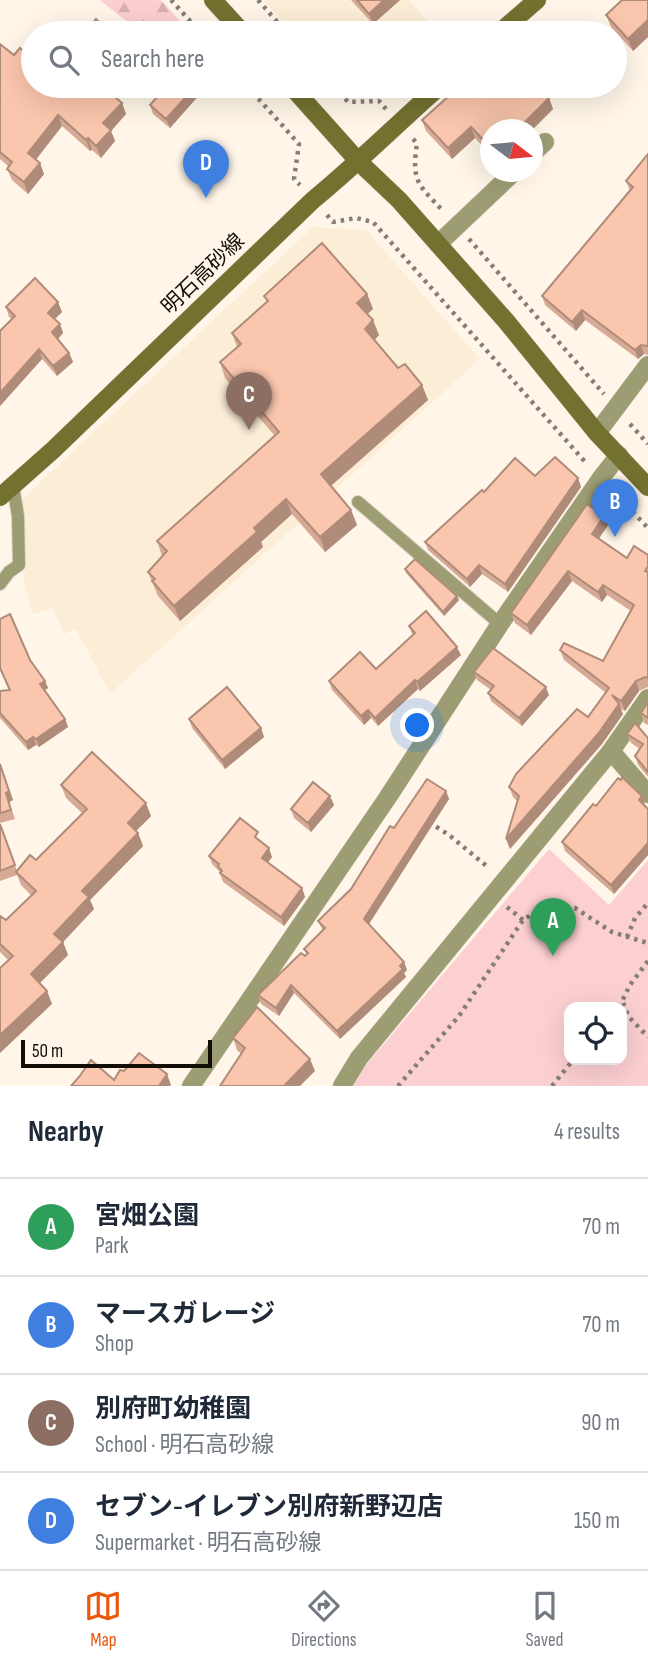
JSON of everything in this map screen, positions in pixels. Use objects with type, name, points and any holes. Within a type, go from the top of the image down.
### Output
[{"type":"main road","points":[[213,0],[232,21]]},
{"type":"main road","points":[[513,21],[537,0]]},
{"type":"main road","points":[[302,98],[359,162],[399,200],[506,321],[597,433],[648,487]]},
{"type":"main road","name":"明石高砂線","points":[[4,491],[313,200],[359,162],[426,98]]},
{"type":"street","points":[[438,244],[503,182]]},
{"type":"street","points":[[597,433],[648,365]]},
{"type":"street","points":[[191,1086],[388,797],[500,624],[600,478],[620,455]]},
{"type":"street","points":[[342,1086],[359,1058],[611,751],[648,698]]},
{"type":"street","points":[[611,751],[648,794]]},
{"type":"lane","points":[[0,584],[9,572],[19,565],[18,516],[4,491]]},
{"type":"lane","points":[[358,502],[500,624]]},
{"type":"path","points":[[171,0],[190,21]]},
{"type":"path","points":[[258,0],[277,21]]},
{"type":"path","points":[[258,98],[299,144],[294,179]]},
{"type":"path","points":[[344,98],[348,102],[379,101],[398,123]]},
{"type":"path","points":[[417,143],[414,162],[418,183],[648,444]]},
{"type":"path","points":[[333,222],[356,218],[373,222],[600,478],[648,528]]},
{"type":"path","points":[[422,818],[475,855],[505,883]]},
{"type":"path","points":[[627,937],[635,918],[648,903]]},
{"type":"path","points":[[398,1086],[459,1016],[523,920],[540,909],[554,905],[575,908],[612,932],[648,943]]},
{"type":"path","points":[[622,1002],[630,985],[648,961]]},
{"type":"path","points":[[627,1014],[648,1037]]},
{"type":"path","points":[[552,1086],[569,1065]]},
{"type":"shaded area","points":[[263,0],[409,0],[427,21],[282,21]]},
{"type":"shaded area","points":[[313,227],[366,230],[480,359],[110,694],[76,629],[64,634],[53,608],[33,614],[24,583],[26,544],[21,500]]},
{"type":"green space","points":[[100,0],[161,0],[180,21],[126,21]]},
{"type":"green space","points":[[549,849],[609,905],[648,860],[648,1086],[353,1086],[366,1065]]},
{"type":"building","points":[[357,0],[384,0],[369,14]]},
{"type":"building","points":[[622,0],[648,0],[648,20],[628,39],[627,21],[612,21],[606,15]]},
{"type":"building","points":[[0,44],[14,55],[21,49],[21,98],[116,98],[122,103],[103,123],[111,130],[96,146],[58,115],[28,153],[40,163],[24,182],[7,169],[12,162],[0,152]]},
{"type":"building","points":[[156,98],[185,98],[166,119],[150,105]]},
{"type":"building","points":[[447,98],[549,98],[528,119],[480,119],[480,136],[471,127],[448,148],[422,120]]},
{"type":"building","points":[[648,154],[648,346],[641,345],[635,350],[582,310],[572,322],[542,296],[633,187],[626,181]]},
{"type":"building","points":[[322,243],[367,294],[357,303],[373,320],[365,329],[398,368],[405,364],[422,385],[321,474],[351,510],[320,537],[286,499],[254,528],[257,532],[174,606],[152,581],[155,579],[148,572],[167,551],[157,541],[279,432],[220,362],[241,344],[232,333],[268,301],[264,296]]},
{"type":"building","points":[[35,278],[58,302],[48,313],[60,324],[52,332],[69,353],[53,366],[39,349],[0,393],[0,331],[15,316],[6,307]]},
{"type":"building","points":[[555,457],[578,478],[505,584],[479,565],[467,579],[425,542],[482,490],[484,492],[515,458],[535,476]]},
{"type":"building","points":[[587,504],[604,516],[592,534],[627,558],[634,546],[648,555],[645,571],[648,572],[648,678],[636,681],[621,701],[612,695],[619,704],[598,734],[506,839],[519,796],[509,787],[516,774],[577,709],[588,717],[609,688],[560,650],[564,643],[603,661],[634,605],[603,585],[598,592],[568,571],[527,625],[511,613]]},
{"type":"building","points":[[415,559],[457,596],[443,612],[405,569]]},
{"type":"building","points":[[426,611],[457,647],[417,682],[415,680],[375,718],[368,710],[361,716],[329,681],[360,652],[376,669],[415,633],[409,626]]},
{"type":"building","points":[[10,614],[30,660],[45,681],[40,684],[65,719],[36,739],[33,737],[26,742],[0,713],[0,691],[10,690],[0,668],[0,619]]},
{"type":"building","points":[[493,648],[546,687],[519,718],[488,693],[494,686],[474,672]]},
{"type":"building","points":[[227,687],[261,728],[222,760],[189,719]]},
{"type":"building","points":[[648,702],[648,718],[641,713]]},
{"type":"building","points":[[635,723],[648,738],[648,772],[635,756],[643,744],[627,734]]},
{"type":"building","points":[[92,752],[146,803],[128,823],[138,833],[82,891],[89,897],[54,934],[63,942],[31,974],[47,991],[0,1035],[0,968],[13,956],[0,944],[0,916],[6,920],[36,891],[16,872],[30,855],[36,860],[87,809],[61,785]]},
{"type":"building","points":[[0,764],[9,791],[6,793],[11,810],[0,813]]},
{"type":"building","points":[[622,777],[642,796],[639,800],[648,809],[648,843],[611,885],[562,842],[593,804],[596,806],[618,778],[621,780]]},
{"type":"building","points":[[427,779],[446,791],[364,919],[404,962],[400,966],[403,969],[337,1031],[291,985],[276,1008],[258,995],[301,953],[305,956],[308,953],[304,949],[325,928],[318,921],[351,889],[390,826],[394,828]]},
{"type":"building","points":[[313,782],[330,796],[308,823],[291,809]]},
{"type":"building","points":[[240,818],[258,832],[255,837],[269,848],[262,858],[302,888],[281,917],[220,873],[222,871],[219,864],[209,856]]},
{"type":"building","points":[[0,824],[15,865],[0,871]]},
{"type":"building","points":[[257,1007],[310,1059],[284,1086],[220,1086],[245,1048],[233,1038]]},
{"type":"building","points":[[139,1053],[167,1074],[159,1086],[71,1086],[91,1060],[114,1080],[120,1070],[124,1071]]},
{"type":"place","name":"セブン-イレブン別府新野辺店","points":[[206,198]]},
{"type":"place","name":"別府町幼稚園","points":[[249,430]]},
{"type":"place","name":"マースガレージ","points":[[615,537]]},
{"type":"place","name":"宮畑公園","points":[[553,956]]}]
